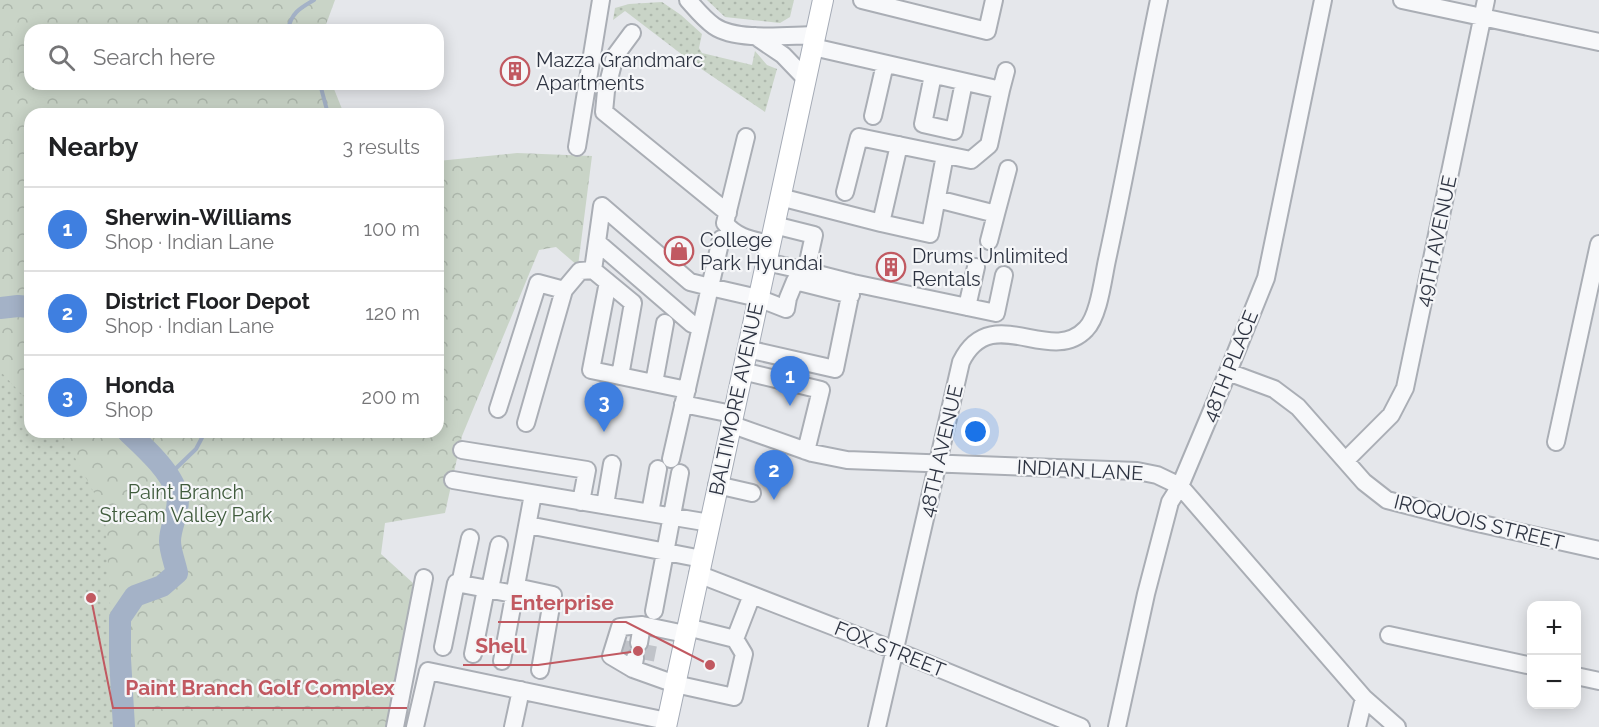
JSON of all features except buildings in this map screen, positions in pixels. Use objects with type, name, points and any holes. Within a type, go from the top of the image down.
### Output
[{"type":"main road","name":"BALTIMORE AVENUE","points":[[666,724],[824,0]]},
{"type":"street","points":[[577,147],[601,0]]},
{"type":"street","points":[[688,0],[716,27],[726,32],[814,41],[885,64],[1001,90]]},
{"type":"street","points":[[869,1],[987,31],[994,0]]},
{"type":"street","name":"48TH AVENUE","points":[[878,727],[962,362],[971,346],[978,340],[998,334],[1014,334],[1062,342],[1072,339],[1088,328],[1096,309],[1111,242],[1159,0]]},
{"type":"street","name":"48TH PLACE","points":[[1117,727],[1146,594],[1170,502],[1228,372],[1266,278],[1323,0]]},
{"type":"street","points":[[1402,0],[1484,8],[1599,42]]},
{"type":"street","name":"49TH AVENUE","points":[[1346,460],[1391,415],[1405,388],[1484,8]]},
{"type":"street","points":[[632,33],[615,56],[606,91],[604,112],[728,213]]},
{"type":"street","points":[[754,35],[783,55],[806,79]]},
{"type":"street","points":[[873,116],[885,64]]},
{"type":"street","points":[[846,192],[859,137],[971,160],[989,145],[1006,71]]},
{"type":"street","points":[[933,75],[923,124],[954,131],[964,82]]},
{"type":"street","points":[[746,137],[725,223],[731,231],[741,237],[770,244],[806,271],[852,289]]},
{"type":"street","points":[[881,223],[899,146]]},
{"type":"street","points":[[780,198],[930,234],[945,155]]},
{"type":"street","points":[[989,241],[1008,169]]},
{"type":"street","points":[[937,198],[996,214]]},
{"type":"street","points":[[593,270],[602,206],[690,282],[758,298],[786,309],[795,281],[996,313],[1004,275]]},
{"type":"street","points":[[770,244],[814,236],[806,271]]},
{"type":"street","points":[[650,513],[670,467],[721,239]]},
{"type":"street","points":[[597,242],[692,324],[701,326]]},
{"type":"street","points":[[1556,442],[1599,244]]},
{"type":"street","points":[[967,307],[976,267]]},
{"type":"street","points":[[526,423],[564,290],[580,271],[593,270],[633,303],[620,376]]},
{"type":"street","name":"INDIAN LANE","points":[[608,282],[591,370],[654,383],[806,451],[847,460],[1137,471],[1157,475],[1179,486],[1364,698],[1397,727]]},
{"type":"street","points":[[498,409],[538,283],[564,290]]},
{"type":"street","points":[[747,349],[836,369],[852,289]]},
{"type":"street","points":[[654,383],[664,323]]},
{"type":"street","points":[[742,371],[821,390],[806,451]]},
{"type":"street","name":"IROQUOIS STREET","points":[[1228,372],[1261,383],[1298,406],[1371,489],[1387,500],[1599,550]]},
{"type":"street","points":[[462,450],[587,470],[581,501]]},
{"type":"street","points":[[605,505],[612,464]]},
{"type":"street","points":[[654,611],[672,517],[670,467]]},
{"type":"street","points":[[453,480],[710,523]]},
{"type":"street","points":[[717,485],[752,493]]},
{"type":"street","points":[[502,661],[533,494]]},
{"type":"street","name":"FOX STREET","points":[[528,525],[666,552],[700,566],[752,595],[894,650],[1081,727]]},
{"type":"street","points":[[460,584],[470,538]]},
{"type":"street","points":[[473,654],[499,545]]},
{"type":"street","points":[[395,727],[424,578]]},
{"type":"street","points":[[443,648],[456,583],[488,589],[553,595],[540,670]]},
{"type":"street","points":[[735,639],[752,595]]},
{"type":"street","points":[[637,653],[642,625]]},
{"type":"street","points":[[642,625],[686,631],[735,639],[744,654],[734,697],[675,684],[637,653],[611,656],[620,627],[642,625]]},
{"type":"street","points":[[1389,635],[1527,665]]},
{"type":"street","points":[[415,727],[428,671],[666,724]]},
{"type":"street","points":[[1581,677],[1599,681]]},
{"type":"street","points":[[513,727],[520,690]]},
{"type":"street","points":[[1357,727],[1364,698]]},
{"type":"green space","points":[[0,0],[335,0],[326,24],[24,24],[24,90],[334,90],[342,108],[24,108],[24,397],[0,371]]},
{"type":"green space","points":[[707,0],[794,0],[790,17],[780,23],[725,17]]},
{"type":"green space","points":[[662,2],[702,34],[699,48],[702,53],[752,65],[755,51],[767,65],[777,69],[765,112],[697,66],[625,11],[613,20],[615,8],[629,4]]},
{"type":"green space","name":"Paint Branch Stream Valley Park","points":[[0,57],[24,79],[24,90],[30,90],[30,108],[24,108],[24,438],[248,438],[201,727],[0,727]]},
{"type":"green space","name":"Paint Branch Stream Valley Park","points":[[517,153],[592,156],[578,266],[556,247],[539,250],[462,436],[445,513],[385,523],[381,554],[413,583],[390,727],[117,727],[105,513],[67,443],[62,438],[444,438],[444,160]]},
{"type":"waterway","points":[[290,24],[297,12],[314,0]]},
{"type":"waterway","points":[[322,90],[326,108]]},
{"type":"waterway","points":[[0,308],[24,306]]},
{"type":"waterway","points":[[124,727],[120,618],[135,596],[162,586],[177,573],[170,541],[178,506],[177,494],[157,460],[134,438]]},
{"type":"waterway","points":[[168,476],[196,449],[202,438]]},
{"type":"tunnel","points":[[626,656],[629,641]]},
{"type":"tunnel","points":[[646,660],[649,645]]},
{"type":"place","name":"Mazza Grandmarc Apartments","points":[[515,71]]},
{"type":"place","name":"College Park Hyundai","points":[[679,251]]},
{"type":"place","name":"Drums Unlimited Rentals","points":[[891,267]]},
{"type":"place","name":"Sherwin-Williams","points":[[790,406]]},
{"type":"place","name":"Honda","points":[[604,432]]},
{"type":"place","name":"District Floor Depot","points":[[774,500]]},
{"type":"place","name":"Paint Branch Golf Complex","points":[[91,598]]},
{"type":"place","name":"Shell","points":[[638,651]]},
{"type":"place","name":"Enterprise","points":[[710,665]]}]
